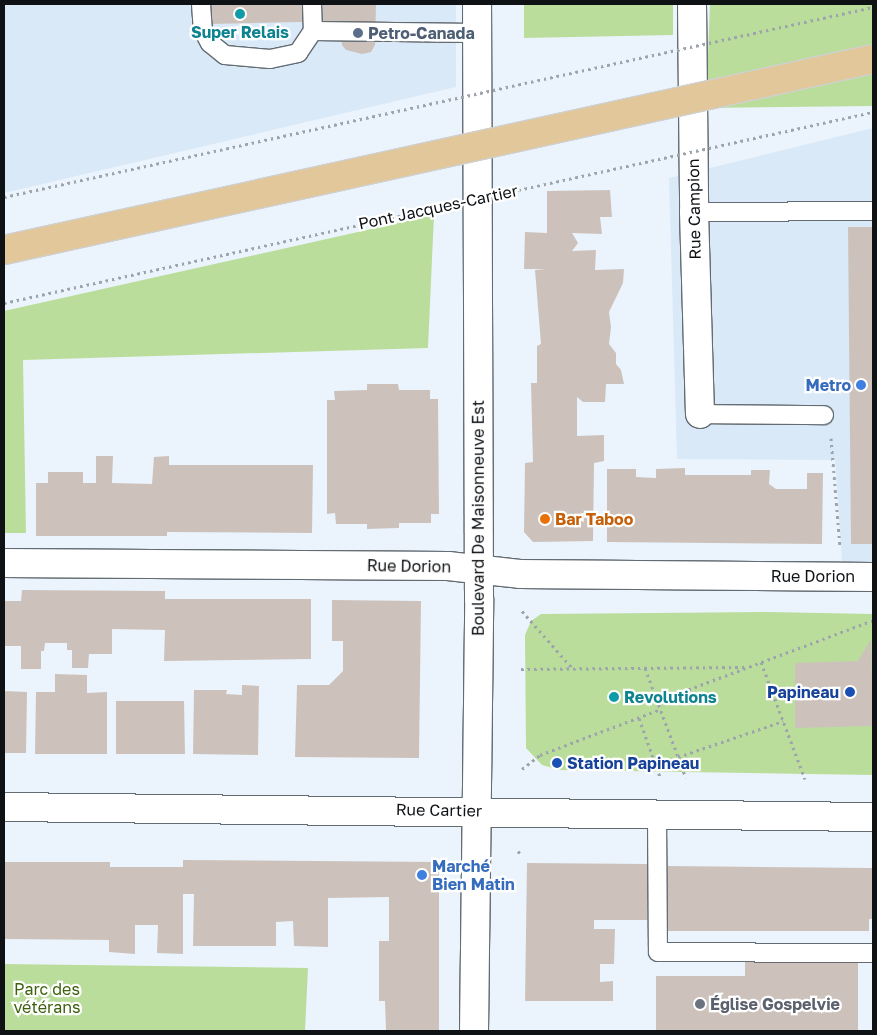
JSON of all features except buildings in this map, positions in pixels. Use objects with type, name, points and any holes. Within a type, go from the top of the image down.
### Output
[{"type":"main road","points":[[4,250],[873,59]]},
{"type":"street","name":"Boulevard De Maisonneuve Est","points":[[474,1031],[478,570],[477,4]]},
{"type":"street","name":"Rue Campion","points":[[692,4],[694,212],[700,414]]},
{"type":"street","name":"Rue Dorion","points":[[4,563],[448,566],[520,574],[873,576]]},
{"type":"street","name":"Rue Cartier","points":[[4,807],[873,817]]},
{"type":"lane","points":[[201,4],[203,30],[210,43],[224,55],[270,59],[298,53],[312,31],[312,4]]},
{"type":"lane","points":[[312,31],[477,33]]},
{"type":"lane","points":[[694,212],[873,211]]},
{"type":"lane","points":[[700,414],[824,415]]},
{"type":"lane","points":[[657,816],[658,952],[873,952]]},
{"type":"path","points":[[4,197],[873,7]]},
{"type":"path","name":"Pont Jacques-Cartier","points":[[4,302],[873,112]]},
{"type":"path","points":[[824,415],[832,442],[840,547]]},
{"type":"path","points":[[522,612],[572,668]]},
{"type":"path","points":[[658,701],[873,620]]},
{"type":"path","points":[[761,662],[805,779]]},
{"type":"path","points":[[521,669],[748,667]]},
{"type":"path","points":[[646,668],[686,778]]},
{"type":"path","points":[[522,769],[540,755],[661,709]]},
{"type":"path","points":[[639,718],[660,777]]},
{"type":"path","points":[[678,756],[783,720]]},
{"type":"path","points":[[518,851],[521,855]]},
{"type":"shaded area","points":[[4,4],[456,4],[456,87],[4,193]]},
{"type":"shaded area","points":[[873,128],[873,569],[842,561],[835,460],[677,459],[669,178]]},
{"type":"green space","points":[[524,4],[673,4],[673,35],[524,38]]},
{"type":"green space","points":[[710,4],[873,4],[873,106],[706,108]]},
{"type":"green space","points":[[434,215],[428,348],[23,360],[26,533],[4,533],[4,311]]},
{"type":"green space","points":[[769,612],[873,614],[873,775],[560,770],[542,765],[526,748],[525,635],[531,621],[541,614]]},
{"type":"green space","name":"Parc des vétérans","points":[[4,964],[308,968],[305,1031],[4,1031]]},
{"type":"place","name":"Super Relais","points":[[240,14]]},
{"type":"place","name":"Petro-Canada","points":[[358,33]]},
{"type":"place","name":"Metro","points":[[861,385]]},
{"type":"place","name":"Bar Taboo","points":[[545,519]]},
{"type":"place","name":"Papineau","points":[[850,692]]},
{"type":"place","name":"Revolutions","points":[[614,697]]},
{"type":"place","name":"Station Papineau","points":[[557,763]]},
{"type":"place","name":"Marché Bien Matin","points":[[422,875]]},
{"type":"place","name":"Église Gospelvie","points":[[700,1004]]}]
